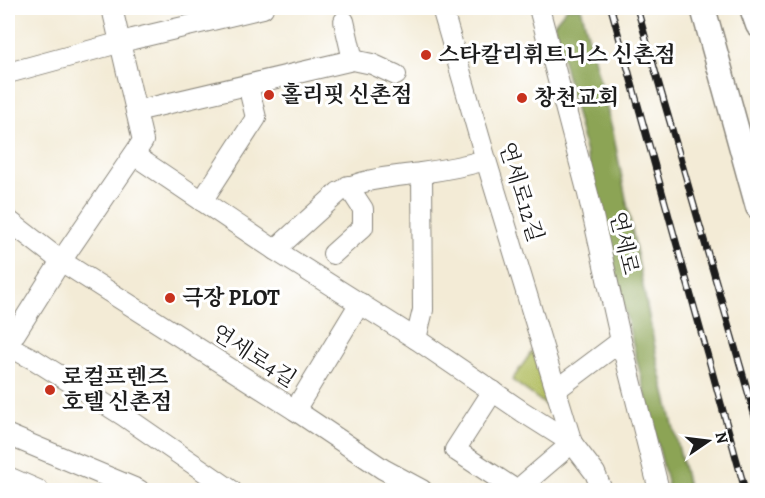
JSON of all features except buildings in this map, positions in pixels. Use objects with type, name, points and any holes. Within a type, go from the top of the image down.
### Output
[{"type":"main road","points":[[703,8],[758,207]]},
{"type":"main road","points":[[752,8],[758,25]]},
{"type":"street","points":[[112,8],[142,141],[61,261],[10,345],[124,416],[231,490]]},
{"type":"street","points":[[8,73],[121,42],[263,8]]},
{"type":"street","name":"연세로12길","points":[[442,8],[572,443]]},
{"type":"street","name":"연세로","points":[[539,8],[588,194],[621,340],[659,490]]},
{"type":"street","points":[[344,21],[353,60]]},
{"type":"street","points":[[136,111],[353,60],[372,64],[396,75]]},
{"type":"street","points":[[202,201],[256,118],[248,86]]},
{"type":"street","points":[[134,154],[275,250],[416,339],[572,443],[595,473],[602,490]]},
{"type":"street","points":[[275,250],[348,186],[369,180],[422,173],[486,160]]},
{"type":"street","points":[[416,339],[423,310],[422,173]]},
{"type":"street","points":[[333,254],[363,227],[363,209],[348,186]]},
{"type":"street","name":"연세로4길","points":[[8,219],[61,261],[295,410],[383,469],[422,490]]},
{"type":"street","points":[[295,410],[360,303]]},
{"type":"street","points":[[557,389],[621,340]]},
{"type":"street","points":[[493,391],[455,450],[516,490],[572,443]]},
{"type":"street","points":[[8,435],[139,490]]},
{"type":"street","points":[[8,477],[38,490]]},
{"type":"green space","points":[[567,8],[581,8],[613,132],[659,368],[689,490],[669,490],[554,24]]},
{"type":"green space","points":[[535,347],[551,407],[550,408],[512,380]]},
{"type":"railway","points":[[611,8],[745,490]]},
{"type":"railway","points":[[637,8],[758,427]]},
{"type":"place","name":"스타칼리휘트니스 신촌점","points":[[426,55]]},
{"type":"place","name":"홀리핏 신촌점","points":[[269,95]]},
{"type":"place","name":"창천교회","points":[[522,98]]},
{"type":"place","name":"극장 PLOT","points":[[170,298]]},
{"type":"place","name":"로컬프렌즈 호텔 신촌점","points":[[50,390]]}]
